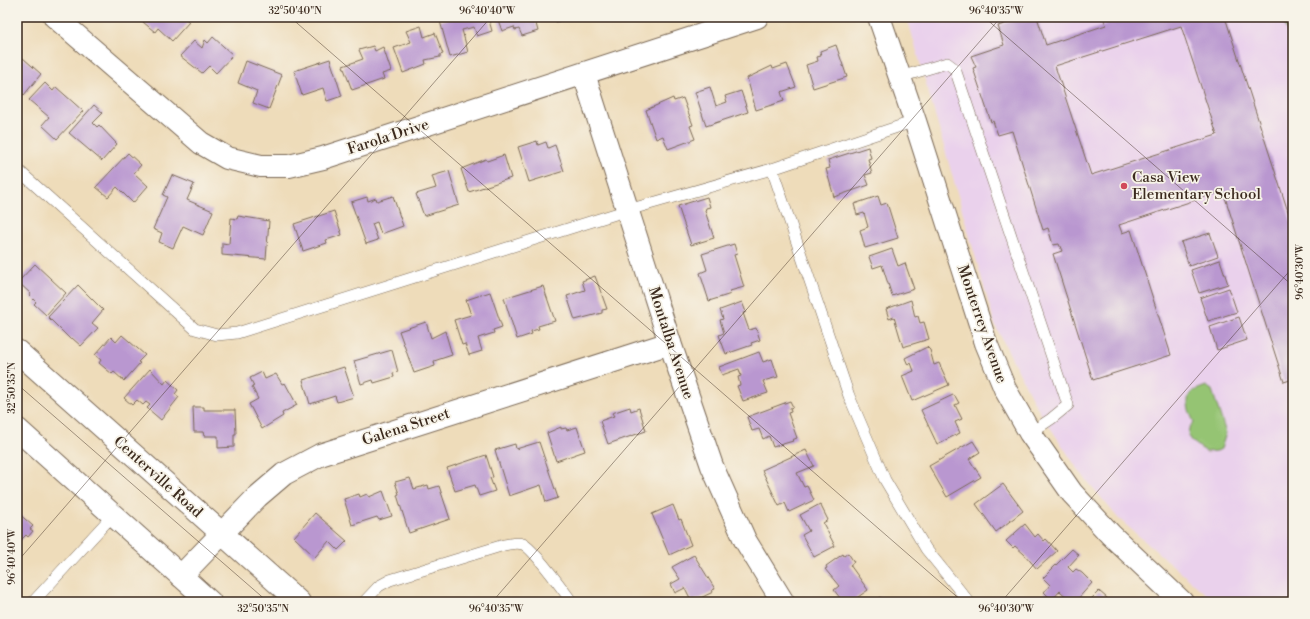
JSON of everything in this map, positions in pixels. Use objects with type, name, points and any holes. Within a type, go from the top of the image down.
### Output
[{"type":"street","name":"Farola Drive","points":[[66,20],[201,143],[227,158],[261,166],[289,166],[323,158],[757,17]]},
{"type":"street","name":"Monterrey Avenue","points":[[879,17],[915,121],[986,343],[1005,389],[1030,433],[1072,493],[1172,599]]},
{"type":"street","name":"Montalba Avenue","points":[[584,74],[670,343],[712,466],[745,540],[783,602]]},
{"type":"street","name":"Galena Street","points":[[181,576],[257,497],[284,474],[320,455],[670,343]]},
{"type":"street","name":"Centerville Road","points":[[17,351],[299,602]]},
{"type":"street","points":[[17,429],[181,576],[204,600]]},
{"type":"lane","points":[[900,78],[947,63],[955,70],[1068,405],[1052,419],[1030,433]]},
{"type":"lane","points":[[17,169],[194,329],[217,335],[237,333],[628,210],[772,169],[915,121]]},
{"type":"lane","points":[[772,169],[849,396],[885,480],[926,549],[969,602]]},
{"type":"lane","points":[[33,602],[113,515]]},
{"type":"lane","points":[[364,602],[379,586],[390,580],[517,542],[525,545],[534,552],[572,602]]},
{"type":"shaded area","name":"Casa View Elementary School","points":[[907,17],[1282,17],[1293,48],[1293,602],[1215,602],[1118,518],[1079,471],[1036,406],[995,325]]},
{"type":"green space","points":[[1282,17],[1293,17],[1293,48]]},
{"type":"green space","points":[[1206,386],[1212,390],[1226,433],[1221,449],[1206,452],[1193,442],[1188,435],[1189,428],[1194,422],[1189,411],[1188,398],[1193,391]]},
{"type":"building","points":[[144,17],[184,17],[189,22],[172,41],[158,28],[155,32],[143,22],[146,18]]},
{"type":"building","points":[[454,17],[488,17],[492,31],[477,36],[474,27],[462,30],[468,52],[450,57],[440,21]]},
{"type":"building","points":[[497,17],[544,17],[535,20],[538,31],[522,36],[519,29],[515,30],[514,27],[502,31]]},
{"type":"building","points":[[555,17],[571,17],[556,22]]},
{"type":"building","points":[[1025,17],[1037,17],[1046,45],[1106,25],[1103,17],[1225,17],[1293,227],[1293,379],[1284,382],[1223,191],[1119,225],[1122,233],[1131,230],[1171,355],[1093,380],[1053,254],[1062,251],[1059,244],[1053,245],[1048,228],[1043,230],[1012,131],[998,135],[993,121],[991,122],[973,68],[976,67],[971,56],[1004,45],[998,26]],"holes":[[[1181,26],[1217,135],[1091,175],[1055,66]]]},
{"type":"building","points":[[421,26],[424,37],[435,33],[443,54],[440,55],[440,57],[425,60],[426,64],[403,73],[394,48],[411,42],[406,31]]},
{"type":"building","points":[[213,37],[233,55],[216,73],[209,66],[202,73],[180,56],[194,41],[202,48],[205,40],[208,43]]},
{"type":"building","points":[[836,45],[847,77],[813,88],[806,65],[818,61],[817,57],[821,56],[820,51]]},
{"type":"building","points":[[373,46],[375,51],[383,47],[391,71],[382,74],[384,79],[352,90],[343,66],[363,59],[359,50]]},
{"type":"building","points":[[23,58],[41,74],[24,95],[17,89],[17,59],[20,62]]},
{"type":"building","points":[[330,59],[342,96],[327,101],[323,88],[302,95],[294,71]]},
{"type":"building","points":[[246,61],[282,75],[269,109],[253,103],[257,91],[238,83]]},
{"type":"building","points":[[787,64],[796,87],[781,92],[784,101],[756,110],[747,78],[772,66],[773,69]]},
{"type":"building","points":[[45,83],[53,91],[56,87],[83,111],[57,139],[42,125],[49,117],[29,100]]},
{"type":"building","points":[[710,87],[716,106],[727,102],[725,96],[741,91],[748,112],[706,126],[695,92]]},
{"type":"building","points":[[673,98],[674,101],[683,98],[693,125],[690,126],[695,139],[668,149],[663,136],[656,139],[646,110]]},
{"type":"building","points":[[94,105],[103,113],[93,123],[97,127],[99,125],[117,144],[102,161],[69,133]]},
{"type":"building","points":[[537,141],[538,145],[546,142],[548,148],[555,145],[564,171],[529,182],[518,147]]},
{"type":"building","points":[[868,147],[871,158],[868,159],[872,173],[865,175],[869,185],[834,197],[826,169],[830,168],[828,160]]},
{"type":"building","points":[[128,153],[141,165],[134,173],[148,186],[133,203],[117,187],[108,197],[96,187]]},
{"type":"building","points":[[504,155],[511,178],[469,192],[461,169],[486,159],[487,161]]},
{"type":"building","points":[[449,171],[459,205],[424,216],[416,194],[436,188],[432,176]]},
{"type":"building","points":[[172,175],[194,184],[187,200],[213,211],[203,235],[183,226],[173,248],[159,242],[162,233],[153,229],[167,197],[163,195]]},
{"type":"building","points":[[393,196],[403,226],[381,234],[377,222],[372,224],[378,240],[366,244],[351,202],[367,197],[368,201],[376,198],[377,201]]},
{"type":"building","points":[[878,196],[881,205],[887,203],[898,238],[865,248],[860,230],[868,227],[864,213],[857,215],[854,204]]},
{"type":"building","points":[[707,197],[710,207],[706,208],[705,211],[714,238],[691,245],[678,206]]},
{"type":"building","points":[[334,211],[342,235],[326,240],[327,243],[303,251],[294,224]]},
{"type":"building","points":[[238,216],[269,221],[266,259],[222,255],[222,243],[229,244],[231,218],[237,219]]},
{"type":"building","points":[[1210,233],[1218,256],[1189,266],[1181,242]]},
{"type":"building","points":[[734,244],[737,254],[734,255],[744,287],[730,291],[731,294],[709,301],[700,273],[707,270],[702,254]]},
{"type":"building","points":[[892,249],[898,266],[905,263],[914,289],[892,296],[882,265],[873,268],[869,257]]},
{"type":"building","points":[[1220,260],[1228,284],[1199,293],[1191,270]]},
{"type":"building","points":[[35,264],[66,293],[46,315],[34,304],[36,302],[29,295],[31,294],[18,282]]},
{"type":"building","points":[[595,276],[607,309],[602,310],[602,313],[575,320],[567,296],[585,290],[582,281]]},
{"type":"building","points":[[78,285],[103,310],[92,323],[98,328],[81,346],[72,338],[70,339],[48,317]]},
{"type":"building","points":[[543,286],[555,321],[538,326],[539,329],[531,331],[532,334],[517,339],[504,298]]},
{"type":"building","points":[[1229,288],[1237,312],[1208,321],[1200,298]]},
{"type":"building","points":[[490,292],[502,327],[493,330],[494,333],[478,338],[482,351],[469,355],[465,344],[462,345],[454,320],[471,315],[466,300]]},
{"type":"building","points":[[911,300],[915,317],[918,316],[920,323],[924,322],[929,339],[903,347],[894,317],[889,319],[886,309]]},
{"type":"building","points":[[742,302],[746,312],[743,313],[749,330],[756,328],[760,340],[751,343],[752,345],[726,354],[719,335],[724,333],[720,320],[723,319],[720,310]]},
{"type":"building","points":[[1239,317],[1247,340],[1217,350],[1210,327]]},
{"type":"building","points":[[426,322],[431,338],[445,331],[452,355],[434,361],[435,366],[414,373],[399,331]]},
{"type":"building","points":[[122,335],[145,355],[124,381],[114,372],[112,374],[99,363],[101,360],[95,355],[111,337],[116,342]]},
{"type":"building","points":[[927,347],[930,350],[934,365],[939,363],[949,385],[912,401],[902,376],[914,371],[911,363],[908,365],[905,358]]},
{"type":"building","points":[[392,350],[398,372],[393,373],[394,377],[374,383],[373,380],[361,384],[354,361]]},
{"type":"building","points":[[759,352],[763,362],[772,359],[778,377],[763,381],[768,393],[743,401],[737,386],[740,385],[738,377],[741,376],[739,369],[722,375],[719,367]]},
{"type":"building","points":[[344,367],[354,397],[337,402],[335,396],[310,404],[303,380]]},
{"type":"building","points":[[150,369],[164,384],[167,380],[178,390],[175,394],[179,397],[161,420],[147,408],[150,405],[146,402],[143,405],[137,400],[132,405],[124,398]]},
{"type":"building","points":[[262,372],[265,379],[276,374],[282,384],[285,383],[297,405],[282,413],[283,416],[262,429],[249,404],[258,399],[252,387],[254,386],[250,378]]},
{"type":"building","points":[[953,395],[959,403],[955,405],[962,419],[955,422],[960,433],[937,444],[921,410]]},
{"type":"building","points":[[790,401],[793,407],[790,408],[791,412],[788,413],[797,438],[792,440],[793,441],[773,447],[769,436],[763,439],[759,429],[752,431],[747,417]]},
{"type":"building","points":[[193,407],[204,407],[204,410],[235,410],[236,434],[234,434],[234,447],[218,448],[218,436],[204,436],[203,432],[194,432]]},
{"type":"building","points":[[630,407],[631,411],[639,408],[646,431],[608,444],[600,421],[614,416],[612,413]]},
{"type":"building","points":[[561,427],[561,429],[566,428],[567,430],[577,427],[585,451],[556,461],[547,433]]},
{"type":"building","points":[[973,441],[980,452],[969,459],[981,477],[947,497],[929,466]]},
{"type":"building","points":[[539,442],[558,498],[546,502],[541,485],[509,496],[495,450],[515,444],[516,449]]},
{"type":"building","points":[[806,450],[814,466],[797,473],[804,487],[807,486],[814,500],[789,512],[785,503],[779,506],[762,470]]},
{"type":"building","points":[[486,455],[493,477],[490,478],[495,491],[479,496],[475,485],[455,491],[447,468]]},
{"type":"building","points":[[410,478],[414,489],[428,485],[429,489],[439,486],[450,519],[409,533],[397,495],[399,494],[395,482]]},
{"type":"building","points":[[1003,484],[1023,511],[996,532],[976,504]]},
{"type":"building","points":[[383,491],[392,516],[379,520],[377,517],[352,525],[344,499],[359,494],[360,497],[367,494],[369,497]]},
{"type":"building","points":[[820,504],[828,520],[823,523],[835,546],[814,557],[802,535],[809,531],[800,515]]},
{"type":"building","points":[[673,505],[679,520],[681,519],[691,545],[669,555],[652,514]]},
{"type":"building","points":[[17,512],[33,526],[30,529],[33,531],[28,537],[26,535],[19,542],[17,540]]},
{"type":"building","points":[[315,513],[347,541],[338,550],[329,541],[315,557],[294,537]]},
{"type":"building","points":[[1025,524],[1035,537],[1038,534],[1044,541],[1046,539],[1057,551],[1037,569],[1024,554],[1015,546],[1013,548],[1006,541]]},
{"type":"building","points":[[1072,549],[1079,555],[1068,567],[1073,572],[1076,569],[1082,573],[1092,583],[1075,602],[1072,602],[1060,591],[1052,600],[1044,592],[1050,585],[1043,578]]},
{"type":"building","points":[[848,553],[854,562],[850,565],[868,590],[851,602],[843,602],[834,590],[839,586],[825,569],[827,568],[826,566],[843,554],[844,556]]},
{"type":"building","points":[[694,555],[715,589],[712,590],[713,592],[692,602],[685,588],[675,593],[671,584],[680,579],[672,567]]},
{"type":"building","points":[[1099,591],[1107,598],[1106,600],[1108,602],[1088,602]]},
{"type":"building","points":[[880,597],[884,602],[873,602]]},
{"type":"place","name":"Casa View Elementary School","points":[[1124,186]]}]
